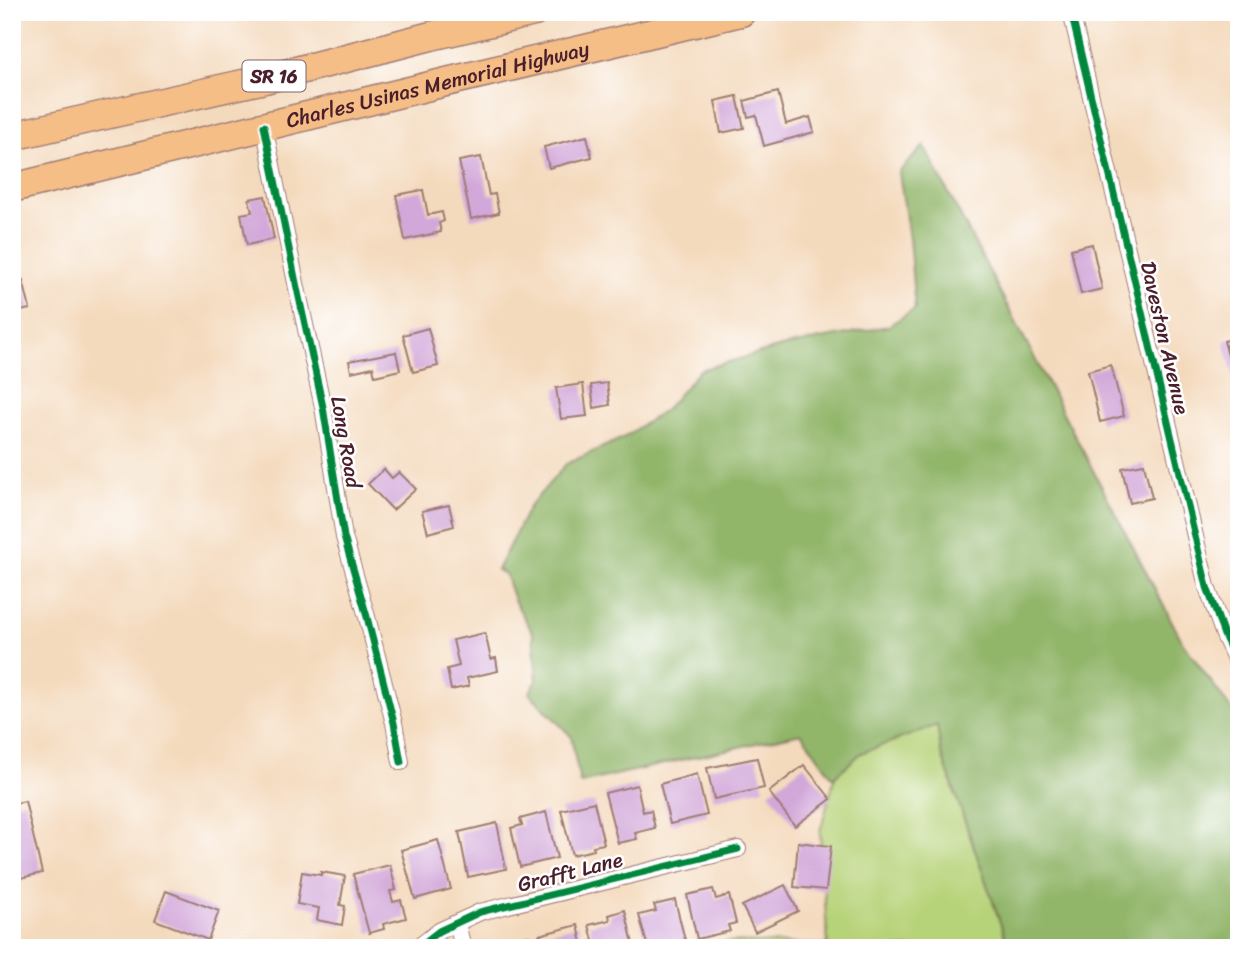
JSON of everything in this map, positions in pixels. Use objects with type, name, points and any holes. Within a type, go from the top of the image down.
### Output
[{"type":"highway","name":"SR 16","points":[[12,136],[265,79],[534,12]]},
{"type":"highway","name":"Charles Usinas Memorial Highway","points":[[12,188],[741,12]]},
{"type":"street","name":"Daveston Avenue","points":[[1071,12],[1204,575],[1224,635],[1239,667]]},
{"type":"street","name":"Long Road","points":[[264,126],[323,407],[344,537],[368,617],[401,762]]},
{"type":"street","name":"Grafft Lane","points":[[417,948],[439,931],[480,912],[738,849]]},
{"type":"street","points":[[457,923],[463,948]]},
{"type":"green space","points":[[924,146],[1183,643],[1239,720],[1239,948],[1009,948],[941,752],[937,725],[861,753],[834,779],[801,733],[580,783],[571,736],[529,693],[537,681],[533,633],[514,600],[505,574],[497,570],[529,507],[566,464],[623,438],[666,409],[700,370],[785,346],[888,326],[915,309],[909,238],[899,172]]},
{"type":"green space","points":[[938,724],[941,752],[1009,948],[715,948],[727,942],[828,945],[820,832],[835,776],[861,753]]},
{"type":"building","points":[[778,92],[786,124],[810,117],[814,132],[764,146],[756,115],[748,117],[744,101]]},
{"type":"building","points":[[737,96],[744,128],[721,133],[715,101]]},
{"type":"building","points":[[587,136],[592,157],[549,168],[544,147]]},
{"type":"building","points":[[481,157],[489,195],[495,194],[499,213],[471,219],[459,161]]},
{"type":"building","points":[[423,190],[428,215],[442,212],[444,221],[439,223],[441,232],[405,240],[396,195]]},
{"type":"building","points":[[265,196],[274,239],[247,245],[241,214],[252,212],[249,199]]},
{"type":"building","points":[[1092,244],[1102,289],[1081,294],[1071,249]]},
{"type":"building","points":[[23,280],[30,309],[12,313],[12,283]]},
{"type":"building","points":[[428,328],[438,366],[413,372],[403,335]]},
{"type":"building","points":[[1239,337],[1239,393],[1238,393],[1224,341]]},
{"type":"building","points":[[396,352],[400,370],[375,376],[373,367],[351,372],[349,361]]},
{"type":"building","points":[[1111,365],[1124,416],[1100,422],[1088,371]]},
{"type":"building","points":[[607,383],[610,405],[594,408],[591,385]]},
{"type":"building","points":[[583,384],[587,416],[561,419],[556,388]]},
{"type":"building","points":[[1144,464],[1152,498],[1130,503],[1122,468]]},
{"type":"building","points":[[384,469],[392,478],[399,472],[416,489],[393,510],[368,484]]},
{"type":"building","points":[[449,505],[454,526],[428,533],[422,511]]},
{"type":"building","points":[[485,633],[491,659],[496,658],[498,671],[467,678],[469,686],[451,690],[447,669],[459,666],[453,640]]},
{"type":"building","points":[[757,758],[764,788],[714,799],[707,768]]},
{"type":"building","points":[[804,765],[831,799],[795,826],[769,792]]},
{"type":"building","points":[[697,774],[707,815],[670,824],[660,784]]},
{"type":"building","points":[[637,785],[643,812],[651,810],[655,828],[635,833],[637,839],[618,843],[605,793]]},
{"type":"building","points":[[25,801],[42,873],[12,880],[12,804]]},
{"type":"building","points":[[594,802],[604,844],[593,846],[594,850],[572,855],[561,810]]},
{"type":"building","points":[[546,812],[557,858],[520,867],[511,828],[522,825],[520,819]]},
{"type":"building","points":[[497,823],[506,869],[468,877],[459,832]]},
{"type":"building","points":[[438,840],[451,889],[415,899],[401,850]]},
{"type":"building","points":[[798,842],[831,846],[826,890],[794,887]]},
{"type":"building","points":[[390,865],[396,890],[390,891],[393,902],[401,900],[406,918],[383,924],[384,929],[369,933],[353,874]]},
{"type":"building","points":[[302,872],[345,876],[340,905],[345,906],[342,925],[317,920],[319,908],[297,904]]},
{"type":"building","points":[[785,885],[798,911],[755,932],[742,906]]},
{"type":"building","points":[[713,889],[716,899],[729,895],[736,923],[728,925],[730,931],[697,939],[687,895]]},
{"type":"building","points":[[166,891],[219,911],[208,940],[155,920]]},
{"type":"building","points":[[675,900],[687,948],[648,948],[639,915],[656,911],[654,905]]},
{"type":"building","points":[[625,910],[634,948],[595,948],[589,925],[610,920],[609,915]]},
{"type":"building","points":[[578,925],[583,948],[542,948],[539,935]]},
{"type":"building","points":[[529,936],[532,948],[498,948],[497,943]]},
{"type":"cycle path","points":[[1071,12],[1207,587],[1239,667]]},
{"type":"cycle path","points":[[264,126],[323,407],[344,537],[394,723],[401,762]]},
{"type":"cycle path","points":[[417,948],[439,931],[480,912],[738,849]]}]
